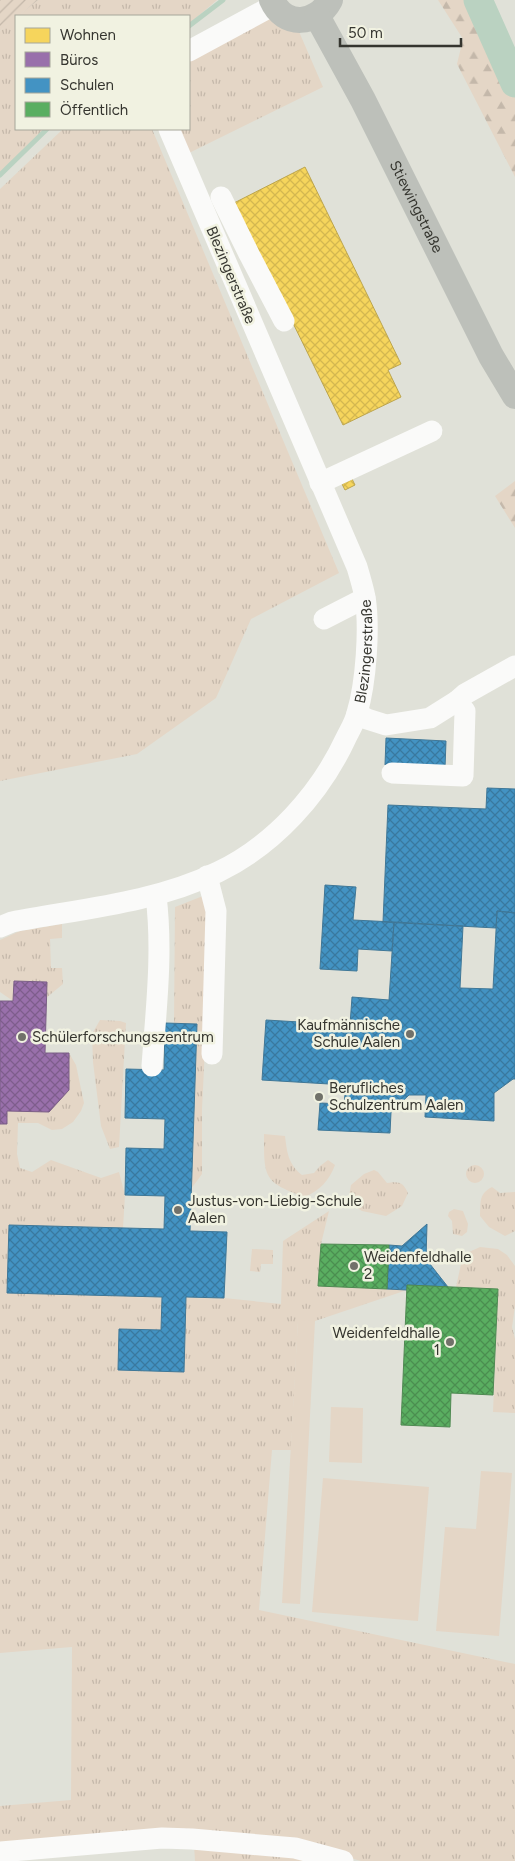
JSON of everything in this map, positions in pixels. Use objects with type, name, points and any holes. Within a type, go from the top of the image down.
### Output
[{"type":"main road","name":"Stiewingstraße","points":[[273,3],[284,15],[292,19],[302,20],[324,8],[363,100],[491,356],[515,396]]},
{"type":"street","points":[[190,50],[273,3]]},
{"type":"street","name":"Blezingerstraße","points":[[0,928],[20,921],[156,896],[217,873],[253,851],[287,822],[326,777],[357,714],[365,673],[367,640],[365,598],[358,567],[168,130]]},
{"type":"street","points":[[222,197],[284,321]]},
{"type":"street","points":[[228,266],[249,254]]},
{"type":"street","points":[[320,483],[432,431]]},
{"type":"street","points":[[324,619],[365,598]]},
{"type":"street","points":[[357,714],[386,725],[430,718],[457,701],[464,694],[515,666]]},
{"type":"street","points":[[392,773],[463,776],[465,711],[457,701]]},
{"type":"street","points":[[207,876],[216,911],[212,1054]]},
{"type":"street","points":[[152,1066],[159,922],[156,896]]},
{"type":"street","points":[[0,1852],[162,1838],[295,1848],[344,1861]]},
{"type":"green space","points":[[0,0],[38,0],[20,15],[15,15],[15,19],[0,31]]},
{"type":"green space","points":[[38,0],[217,0],[190,23],[190,15],[19,15]]},
{"type":"green space","points":[[438,0],[490,0],[515,55],[515,177],[457,64],[463,39]]},
{"type":"green space","points":[[270,16],[297,27],[323,87],[187,154],[177,130],[190,130],[190,58]]},
{"type":"green space","points":[[15,18],[15,130],[43,130],[0,173],[0,31]]},
{"type":"green space","points":[[62,130],[152,130],[339,573],[251,619],[216,698],[137,754],[0,781],[0,189]]},
{"type":"green space","points":[[515,481],[515,528],[495,496]]},
{"type":"green space","points":[[208,894],[202,1174],[191,1189],[197,1024],[174,1024],[175,907]]},
{"type":"green space","points":[[62,924],[62,938],[50,939],[51,968],[62,968],[63,984],[46,998],[46,982],[14,981],[13,1001],[0,992],[0,940],[20,931]]},
{"type":"green space","points":[[100,1020],[126,1023],[119,1147],[110,1149],[101,1126],[93,1062],[92,1034]]},
{"type":"green space","points":[[69,1053],[76,1065],[84,1103],[81,1111],[73,1122],[62,1129],[52,1130],[38,1123],[18,1123],[17,1154],[20,1168],[32,1172],[51,1160],[101,1178],[119,1172],[125,1195],[123,1228],[9,1225],[7,1292],[162,1297],[161,1330],[119,1329],[118,1370],[184,1372],[186,1297],[224,1298],[281,1304],[283,1241],[329,1211],[321,1244],[318,1285],[407,1290],[315,1321],[298,1321],[291,1450],[272,1450],[259,1610],[515,1664],[515,1861],[361,1861],[293,1842],[0,1844],[0,1806],[71,1800],[72,1647],[0,1653],[0,1124],[7,1124],[7,1111],[69,1090]]},
{"type":"green space","points":[[264,1134],[285,1136],[291,1162],[302,1175],[314,1173],[328,1160],[335,1165],[330,1176],[320,1188],[305,1197],[281,1187],[269,1176],[266,1169]]},
{"type":"green space","points":[[471,1165],[479,1165],[484,1170],[482,1181],[471,1183],[466,1178],[466,1170]]},
{"type":"green space","points":[[374,1170],[387,1183],[398,1182],[402,1184],[408,1193],[402,1206],[386,1216],[362,1211],[348,1202],[351,1185],[364,1174]]},
{"type":"green space","points":[[492,1187],[500,1193],[515,1192],[515,1231],[505,1236],[489,1227],[480,1216],[482,1196]]},
{"type":"green space","points":[[454,1209],[463,1211],[468,1224],[467,1232],[462,1236],[453,1234],[452,1221],[448,1216],[449,1212]]},
{"type":"green space","points":[[480,1247],[498,1249],[507,1255],[515,1266],[515,1306],[512,1327],[515,1339],[515,1413],[493,1412],[498,1289],[456,1287],[461,1264],[469,1252]]},
{"type":"green space","points":[[252,1249],[273,1250],[273,1264],[261,1264],[260,1272],[250,1271]]},
{"type":"green space","points":[[298,1320],[315,1321],[300,1604],[282,1603]]},
{"type":"green space","points":[[331,1407],[363,1408],[362,1463],[329,1462]]},
{"type":"green space","points":[[481,1471],[512,1473],[499,1636],[436,1631],[445,1527],[476,1529]]},
{"type":"green space","points":[[323,1478],[429,1487],[418,1621],[312,1612]]},
{"type":"green space","points":[[194,1845],[320,1861],[195,1861]]},
{"type":"building: Wohnen","points":[[305,167],[401,364],[388,370],[401,397],[343,425],[234,203]]},
{"type":"building: Wohnen","points":[[352,479],[355,485],[345,490],[342,484]]},
{"type":"building: Büros","points":[[14,981],[47,982],[45,1053],[69,1053],[69,1090],[49,1112],[7,1111],[7,1124],[0,1124],[0,1001],[13,1001]]},
{"type":"building: Schulen","points":[[386,738],[446,741],[445,768],[385,765]]},
{"type":"building: Schulen","points":[[487,788],[515,789],[515,913],[497,911],[496,928],[383,922],[388,805],[486,809]]},
{"type":"building: Schulen","points":[[325,885],[356,887],[353,920],[394,922],[392,951],[358,949],[357,971],[320,969]]},
{"type":"building: Schulen","name":"Kaufmännische Schule Aalen","points":[[497,911],[515,913],[515,1079],[494,1093],[494,1121],[425,1117],[426,1095],[409,1095],[391,1112],[390,1133],[318,1130],[320,1103],[344,1104],[346,1085],[262,1080],[266,1020],[350,1025],[352,997],[389,1000],[394,922],[463,926],[460,988],[493,989]]},
{"type":"building: Schulen","name":"Justus-von-Liebig-Schule Aalen","points":[[165,1023],[197,1024],[190,1231],[227,1232],[224,1298],[186,1297],[184,1372],[118,1370],[119,1329],[161,1330],[162,1297],[7,1293],[9,1225],[164,1229],[165,1196],[125,1195],[126,1148],[164,1149],[165,1119],[125,1118],[126,1069],[164,1070]]},
{"type":"building: Schulen","points":[[427,1224],[426,1259],[448,1287],[407,1285],[407,1290],[387,1289],[389,1245],[402,1246]]},
{"type":"building: Öffentlich","name":"Weidenfeldhalle 2","points":[[321,1244],[389,1245],[387,1289],[318,1286]]},
{"type":"building: Öffentlich","name":"Weidenfeldhalle 1","points":[[407,1285],[498,1289],[493,1395],[451,1393],[450,1427],[401,1425]]},
{"type":"waterway","points":[[190,25],[223,0]]},
{"type":"waterway","points":[[478,0],[515,83]]},
{"type":"waterway","points":[[0,175],[46,130]]},
{"type":"place","name":"Kaufmännische Schule Aalen","points":[[410,1034]]},
{"type":"place","name":"Schülerforschungszentrum","points":[[22,1037]]},
{"type":"place","name":"Berufliches Schulzentrum Aalen","points":[[319,1097]]},
{"type":"place","name":"Justus-von-Liebig-Schule Aalen","points":[[178,1210]]},
{"type":"place","name":"Weidenfeldhalle 2","points":[[354,1266]]},
{"type":"place","name":"Weidenfeldhalle 1","points":[[450,1342]]}]
